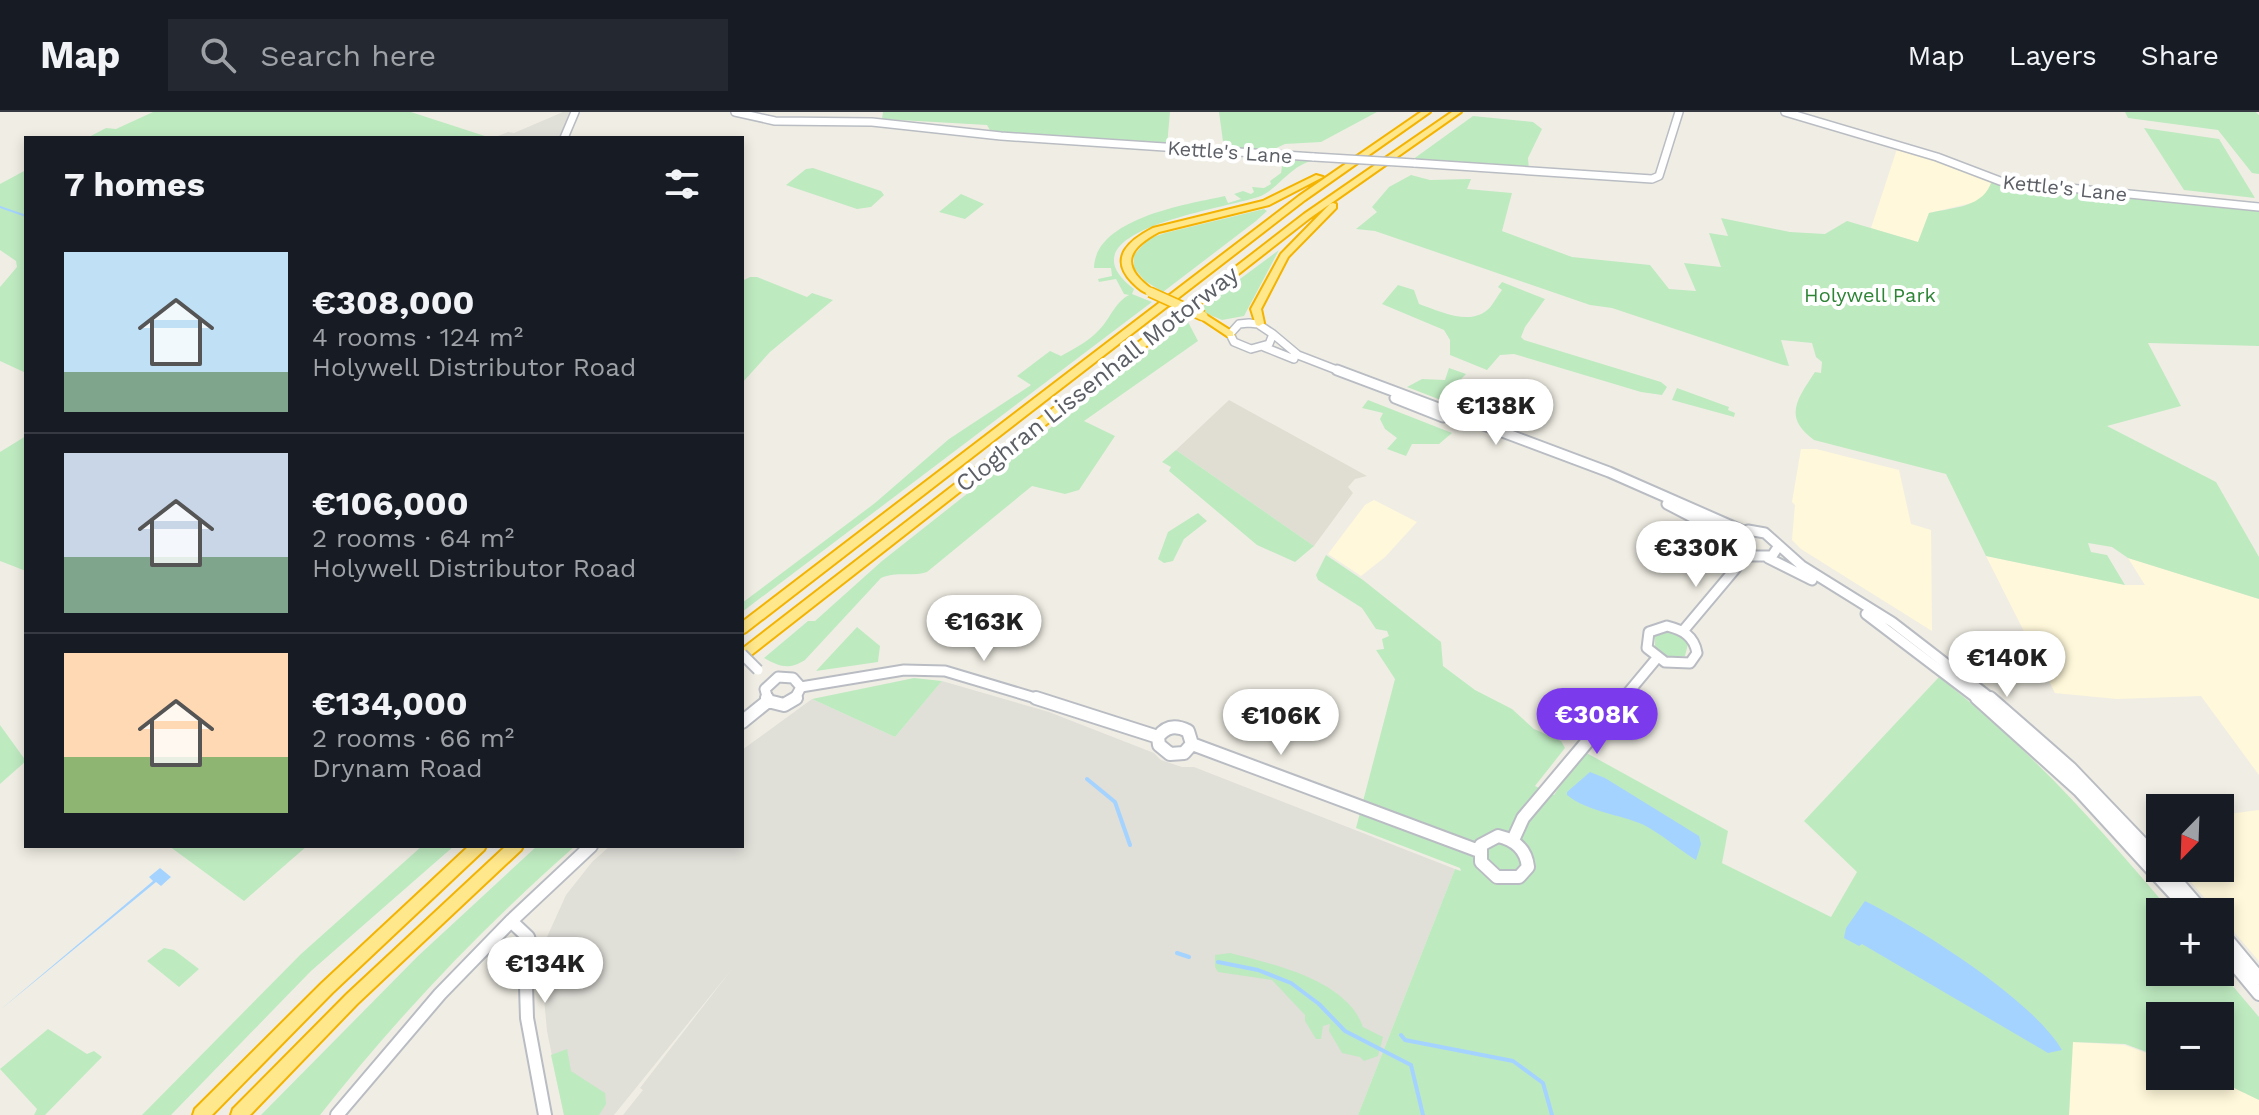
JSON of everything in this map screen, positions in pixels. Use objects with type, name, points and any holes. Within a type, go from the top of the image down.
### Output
[{"type":"highway","points":[[1230,334],[1203,316],[1150,292],[1135,281],[1125,264],[1129,249],[1140,238],[1156,230],[1277,198],[1308,184],[1425,112]]},
{"type":"highway","name":"Cloghran Lissenhall Motorway","points":[[744,627],[1302,198],[1425,112]]},
{"type":"highway","name":"Cloghran Lissenhall Motorway","points":[[744,653],[1307,216],[1457,112]]},
{"type":"highway","points":[[1259,323],[1256,309],[1284,256],[1340,199],[1396,152]]},
{"type":"highway","points":[[201,1115],[327,988],[477,848]]},
{"type":"highway","points":[[239,1115],[352,999],[514,848]]},
{"type":"street","points":[[565,136],[575,112]]},
{"type":"street","name":"Kettle's Lane","points":[[735,112],[775,121],[872,122],[1001,136],[1652,179],[1659,176],[1679,112]]},
{"type":"street","name":"Kettle's Lane","points":[[1785,112],[1937,157],[2000,181],[2259,207]]},
{"type":"street","points":[[2146,847],[2077,773],[1988,695],[1903,630],[1792,559],[1761,531],[1741,530],[1609,472],[1298,355],[1283,347],[1273,333],[1259,323],[1239,324],[1230,334],[1234,342],[1244,348],[1264,347],[1635,489],[1706,523],[1739,547],[1803,574],[1850,603],[1978,697],[2065,775],[2139,851],[2179,898]]},
{"type":"street","points":[[1264,347],[1272,341],[1273,333]]},
{"type":"street","points":[[1736,568],[1739,547],[1736,536],[1741,530]]},
{"type":"street","points":[[1683,631],[1736,568],[1776,554],[1778,547]]},
{"type":"street","points":[[1667,626],[1683,631],[1694,641],[1696,657],[1683,665],[1657,658],[1647,648],[1649,632],[1667,626]]},
{"type":"street","points":[[744,657],[770,681]]},
{"type":"street","points":[[1513,840],[1523,818],[1657,658]]},
{"type":"street","points":[[801,687],[904,670],[945,671],[1158,737]]},
{"type":"street","points":[[790,676],[798,680],[801,687],[799,696],[789,703],[777,705],[768,701],[765,689],[770,681],[790,676]]},
{"type":"street","points":[[744,720],[768,701]]},
{"type":"street","points":[[1158,737],[1167,728],[1177,727],[1188,731],[1192,744]]},
{"type":"street","points":[[1158,737],[1159,745],[1170,754],[1184,753],[1192,744]]},
{"type":"street","points":[[1192,744],[1479,851]]},
{"type":"street","points":[[1491,837],[1513,840],[1525,852],[1528,867],[1519,877],[1495,877],[1482,865],[1481,845],[1491,837]]},
{"type":"street","points":[[337,1115],[440,994],[511,921],[589,848]]},
{"type":"street","points":[[2177,882],[2191,898]]},
{"type":"street","points":[[511,921],[530,940],[532,950],[525,985],[526,998],[530,1044],[545,1115]]},
{"type":"street","points":[[2234,948],[2259,978]]},
{"type":"street","points":[[2234,964],[2259,994]]},
{"type":"shaded area","points":[[563,112],[571,112],[561,136],[498,136],[514,133]]},
{"type":"shaded area","points":[[1898,146],[1992,180],[1988,193],[1980,201],[1929,213],[1918,242],[1871,228]]},
{"type":"shaded area","points":[[1229,400],[1367,476],[1355,479],[1348,487],[1353,493],[1314,546],[1176,450]]},
{"type":"shaded area","points":[[1801,449],[1816,449],[1899,470],[1911,524],[1931,530],[1932,631],[1801,549],[1792,540],[1795,505],[1792,502]]},
{"type":"shaded area","points":[[1374,500],[1417,522],[1385,557],[1361,576],[1328,554],[1365,505]]},
{"type":"shaded area","points":[[1986,556],[2125,585],[2145,585],[2128,558],[2259,599],[2259,775],[2201,696],[2117,699],[2055,693]]},
{"type":"shaded area","points":[[942,681],[1049,712],[1154,753],[1161,760],[1182,767],[1194,767],[1455,869],[1358,1115],[623,1115],[643,1090],[640,1088],[732,969],[614,1115],[564,1115],[547,1031],[541,966],[547,937],[566,895],[592,862],[608,848],[744,848],[744,749],[812,699],[895,737]]},
{"type":"shaded area","points":[[2259,810],[2259,961],[2234,932],[2234,898],[2205,898],[2191,882],[2234,882],[2234,813]]},
{"type":"shaded area","points":[[2072,1042],[2124,1045],[2146,1053],[2146,1090],[2234,1090],[2234,1088],[2259,1100],[2259,1115],[2069,1115]]},
{"type":"green space","points":[[153,112],[411,112],[485,136],[91,136],[106,128],[116,129]]},
{"type":"green space","points":[[883,112],[1170,112],[1167,145],[991,132],[987,125],[882,119]]},
{"type":"green space","points":[[1219,112],[1377,112],[1321,142],[1285,144],[1270,151],[1224,149]]},
{"type":"green space","points":[[2125,112],[2256,112],[2259,115],[2259,174],[2252,173],[2218,130],[2128,118]]},
{"type":"green space","points":[[1473,116],[1533,122],[1542,129],[1528,158],[1529,170],[1412,160]]},
{"type":"green space","points":[[2144,128],[2219,139],[2255,198],[2184,190]]},
{"type":"green space","points":[[1283,160],[1312,161],[1298,167],[1263,195],[1190,214],[1133,236],[1117,250],[1116,268],[1134,289],[1132,294],[1152,302],[744,610],[744,601],[875,503],[949,439],[1031,385],[1017,376],[1050,351],[1061,356],[1099,330],[1129,295],[1124,294],[1116,279],[1099,282],[1098,279],[1112,276],[1111,268],[1094,268],[1098,251],[1110,237],[1126,225],[1168,209],[1225,196],[1228,203],[1241,199],[1234,194],[1243,191],[1251,194],[1254,192],[1252,187],[1264,188],[1281,173]]},
{"type":"green space","points":[[813,168],[881,191],[884,195],[871,207],[857,209],[786,185],[806,169]]},
{"type":"green space","points":[[24,171],[24,372],[0,361],[0,287],[17,267],[16,261],[0,250],[0,184]]},
{"type":"green space","name":"Holywell Park","points":[[1411,175],[1430,180],[1471,179],[1467,189],[1512,193],[1502,231],[1572,257],[1650,265],[1669,289],[1696,291],[1684,263],[1721,267],[1709,233],[1728,236],[1721,218],[1790,232],[1825,234],[1847,221],[1918,242],[1929,213],[1975,201],[1988,189],[1992,180],[2039,189],[2259,207],[2259,346],[2148,343],[2181,406],[2107,426],[2216,482],[2259,557],[2259,599],[2128,558],[2112,547],[2088,543],[2091,552],[2107,555],[2125,585],[1986,556],[1946,474],[1814,440],[1804,432],[1798,423],[1796,407],[1815,372],[1821,373],[1822,362],[1816,357],[1812,343],[1781,340],[1789,366],[1783,365],[1612,308],[1590,305],[1375,231],[1356,229],[1377,212],[1372,207],[1389,187]]},
{"type":"green space","points":[[961,194],[984,204],[965,219],[939,212]]},
{"type":"green space","points":[[1264,209],[1267,211],[1256,221],[1163,292],[1145,281],[1134,268],[1134,255],[1148,239]]},
{"type":"green space","points":[[1279,250],[1244,316],[1222,320],[1198,310]]},
{"type":"green space","points":[[757,277],[807,297],[812,293],[833,300],[770,352],[744,381],[744,280]]},
{"type":"green space","points":[[1502,282],[1545,299],[1525,327],[1521,337],[1524,340],[1661,382],[1667,387],[1662,395],[1641,392],[1514,354],[1500,355],[1487,370],[1450,355],[1450,340],[1444,330],[1382,304],[1398,285],[1414,290],[1419,304],[1453,315],[1471,317],[1490,307],[1502,290],[1498,287]]},
{"type":"green space","points":[[1187,320],[1198,341],[1084,421],[1115,436],[1079,490],[1065,494],[1032,486],[927,572],[881,578],[805,660],[784,666],[764,658],[808,621],[815,621],[882,561]]},
{"type":"green space","points":[[1449,368],[1466,374],[1456,384],[1472,396],[1472,412],[1407,387],[1422,379],[1445,380]]},
{"type":"green space","points":[[1677,388],[1729,407],[1728,410],[1735,413],[1734,417],[1672,400]]},
{"type":"green space","points":[[1368,400],[1452,433],[1439,444],[1412,444],[1406,456],[1387,449],[1397,438],[1385,429],[1380,419],[1383,413],[1362,408]]},
{"type":"green space","points":[[24,437],[24,570],[0,561],[0,452]]},
{"type":"green space","points":[[1176,450],[1314,546],[1295,562],[1257,545],[1169,471],[1171,467],[1162,462]]},
{"type":"green space","points":[[1198,513],[1207,521],[1184,539],[1173,561],[1164,563],[1158,559],[1168,532]]},
{"type":"green space","points":[[1326,555],[1441,642],[1443,666],[1475,690],[1512,709],[1534,729],[1561,741],[1565,748],[1535,786],[1554,795],[1583,751],[1728,831],[1722,863],[1831,917],[1857,872],[1804,821],[1939,677],[2002,730],[2061,788],[2159,898],[2146,898],[2146,986],[2233,986],[2259,1017],[2259,1100],[2234,1088],[2234,1002],[2146,1002],[2146,1052],[2125,1044],[2073,1042],[2069,1115],[1358,1115],[1455,869],[1461,871],[1356,828],[1395,679],[1376,650],[1384,649],[1382,639],[1389,636],[1387,631],[1376,629],[1362,608],[1318,580],[1316,575]]},
{"type":"green space","points":[[857,627],[880,646],[878,662],[816,671]]},
{"type":"green space","points":[[1669,632],[1680,636],[1688,644],[1685,656],[1669,658],[1655,648],[1655,636]]},
{"type":"green space","points":[[914,678],[942,681],[895,737],[812,699]]},
{"type":"green space","points":[[0,725],[24,758],[24,763],[0,784]]},
{"type":"green space","points":[[172,848],[305,848],[244,901]]},
{"type":"green space","points":[[420,848],[452,848],[311,971],[171,1115],[142,1115],[301,954]]},
{"type":"green space","points":[[535,848],[573,848],[442,974],[379,1043],[320,1115],[261,1115],[418,956]]},
{"type":"green space","points":[[164,948],[174,950],[199,969],[179,987],[147,961]]},
{"type":"green space","points":[[1230,953],[1307,976],[1342,997],[1363,1027],[1383,1037],[1378,1056],[1364,1061],[1342,1053],[1329,1031],[1330,1024],[1323,1026],[1321,1039],[1316,1039],[1305,1021],[1305,1015],[1272,980],[1218,972],[1215,955]]},
{"type":"green space","points":[[48,1029],[87,1054],[94,1051],[102,1057],[45,1115],[34,1115],[37,1109],[0,1069]]},
{"type":"green space","points":[[567,1049],[571,1071],[605,1093],[606,1104],[599,1115],[564,1115],[551,1055]]},
{"type":"water","points":[[1590,772],[1605,778],[1699,836],[1701,844],[1696,860],[1644,825],[1584,805],[1567,795]]},
{"type":"water","points":[[160,868],[171,877],[161,886],[156,882],[0,1010],[153,881],[149,877]]},
{"type":"water","points":[[1865,901],[1972,966],[2026,1009],[2062,1050],[2048,1053],[1862,944],[1859,946],[1844,938],[1846,928]]},
{"type":"waterway","points":[[0,207],[24,215]]},
{"type":"waterway","points":[[1087,779],[1115,802],[1130,845]]},
{"type":"waterway","points":[[1177,953],[1189,957]]},
{"type":"waterway","points":[[1218,962],[1258,970],[1291,983],[1319,1004],[1345,1031],[1411,1065],[1423,1115]]},
{"type":"waterway","points":[[1401,1035],[1405,1040],[1513,1061],[1543,1083],[1552,1115]]}]
